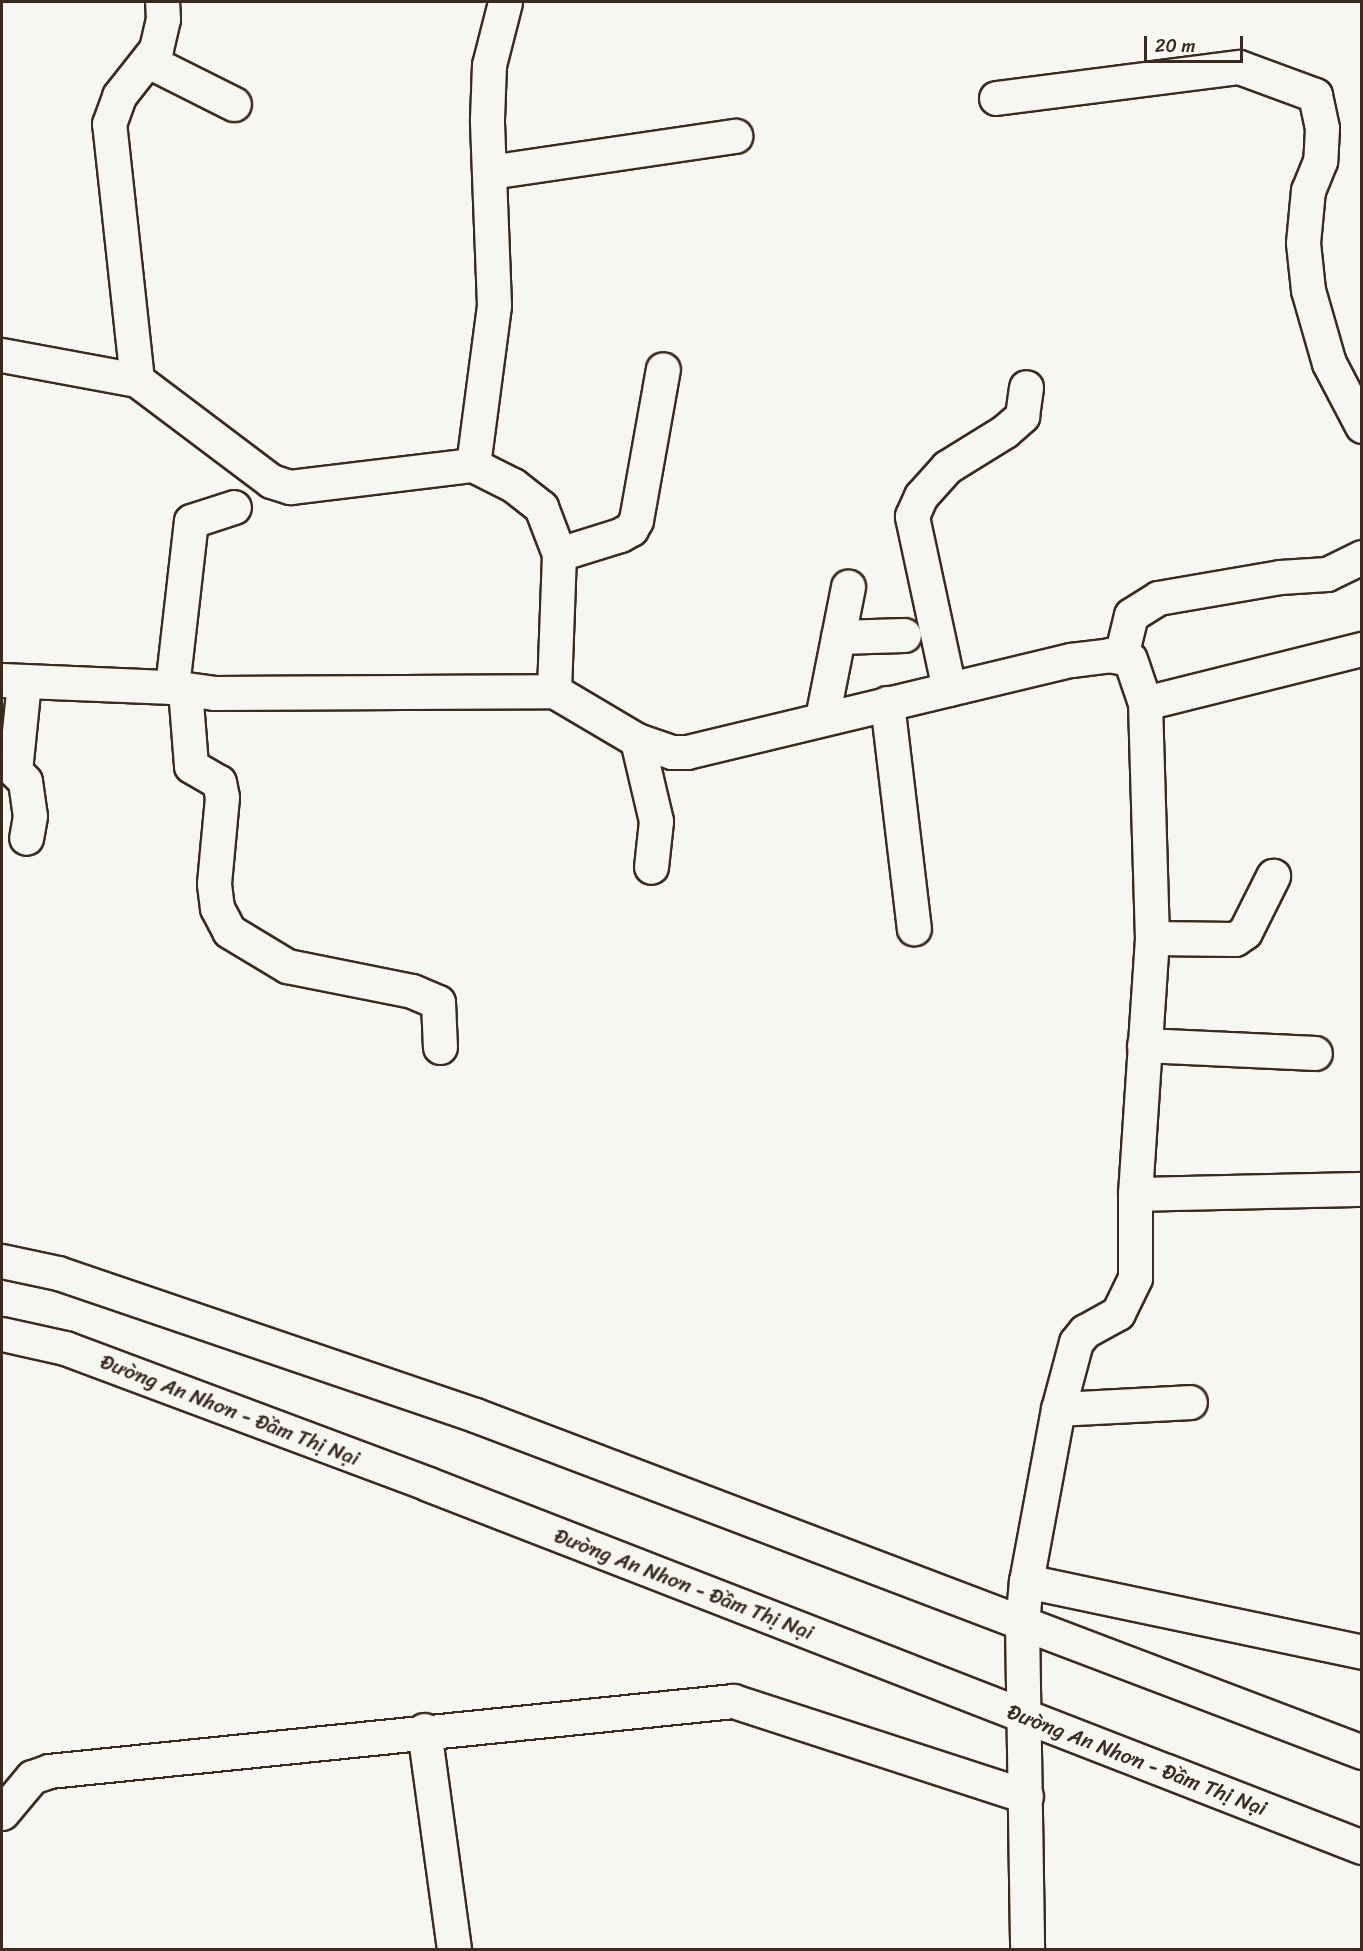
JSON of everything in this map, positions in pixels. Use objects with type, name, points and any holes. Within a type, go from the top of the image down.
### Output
[{"type":"street","points":[[136,380],[109,124],[119,96],[148,61],[160,36],[162,2]]},
{"type":"street","points":[[473,465],[494,305],[489,65],[505,2]]},
{"type":"street","points":[[148,61],[234,104]]},
{"type":"street","points":[[996,98],[1239,67],[1315,95],[1322,128],[1320,161],[1308,190],[1303,243],[1308,290],[1329,363],[1362,426]]},
{"type":"street","points":[[490,172],[735,135]]},
{"type":"street","points":[[2,355],[136,380],[271,481],[290,487],[473,465],[513,486],[541,507],[560,554],[554,691]]},
{"type":"street","points":[[560,554],[620,535],[631,529],[636,520],[663,369]]},
{"type":"street","points":[[949,689],[912,516],[921,496],[947,467],[1005,431],[1022,416],[1026,387]]},
{"type":"street","points":[[234,507],[191,521],[178,688],[191,766],[219,782],[222,797],[214,884],[217,908],[229,932],[287,966],[412,991],[438,1002],[440,1047]]},
{"type":"street","points":[[1027,1950],[1022,1623],[1026,1581],[1058,1408],[1076,1342],[1085,1331],[1118,1313],[1130,1294],[1135,1278],[1135,1194],[1152,938],[1131,615],[1158,598],[1280,577],[1327,573],[1362,557]]},
{"type":"street","points":[[822,718],[848,587]]},
{"type":"street","points":[[838,637],[904,635]]},
{"type":"street","points":[[26,838],[30,816],[25,781],[15,771],[13,681],[178,688],[214,693],[554,691],[637,740],[672,752],[687,752],[1071,660],[1136,681],[1362,649]]},
{"type":"street","points":[[887,703],[914,928]]},
{"type":"street","points":[[637,740],[656,821],[651,867]]},
{"type":"street","points":[[1152,938],[1235,939],[1245,932],[1270,888],[1273,876]]},
{"type":"street","points":[[1144,1045],[1315,1053]]},
{"type":"street","points":[[1135,1194],[1362,1189]]},
{"type":"street","points":[[2,1262],[58,1273],[464,1411],[1362,1752]]},
{"type":"street","name":"Đường An Nhơn - Đầm Thị Nại","points":[[2,1334],[65,1348],[142,1377],[1362,1847]]},
{"type":"street","points":[[1058,1408],[1190,1402]]},
{"type":"street","points":[[1026,1581],[1362,1652]]},
{"type":"street","points":[[2,1813],[32,1777],[49,1770],[424,1730],[733,1701],[1026,1796]]},
{"type":"street","points":[[424,1730],[454,1950]]}]
